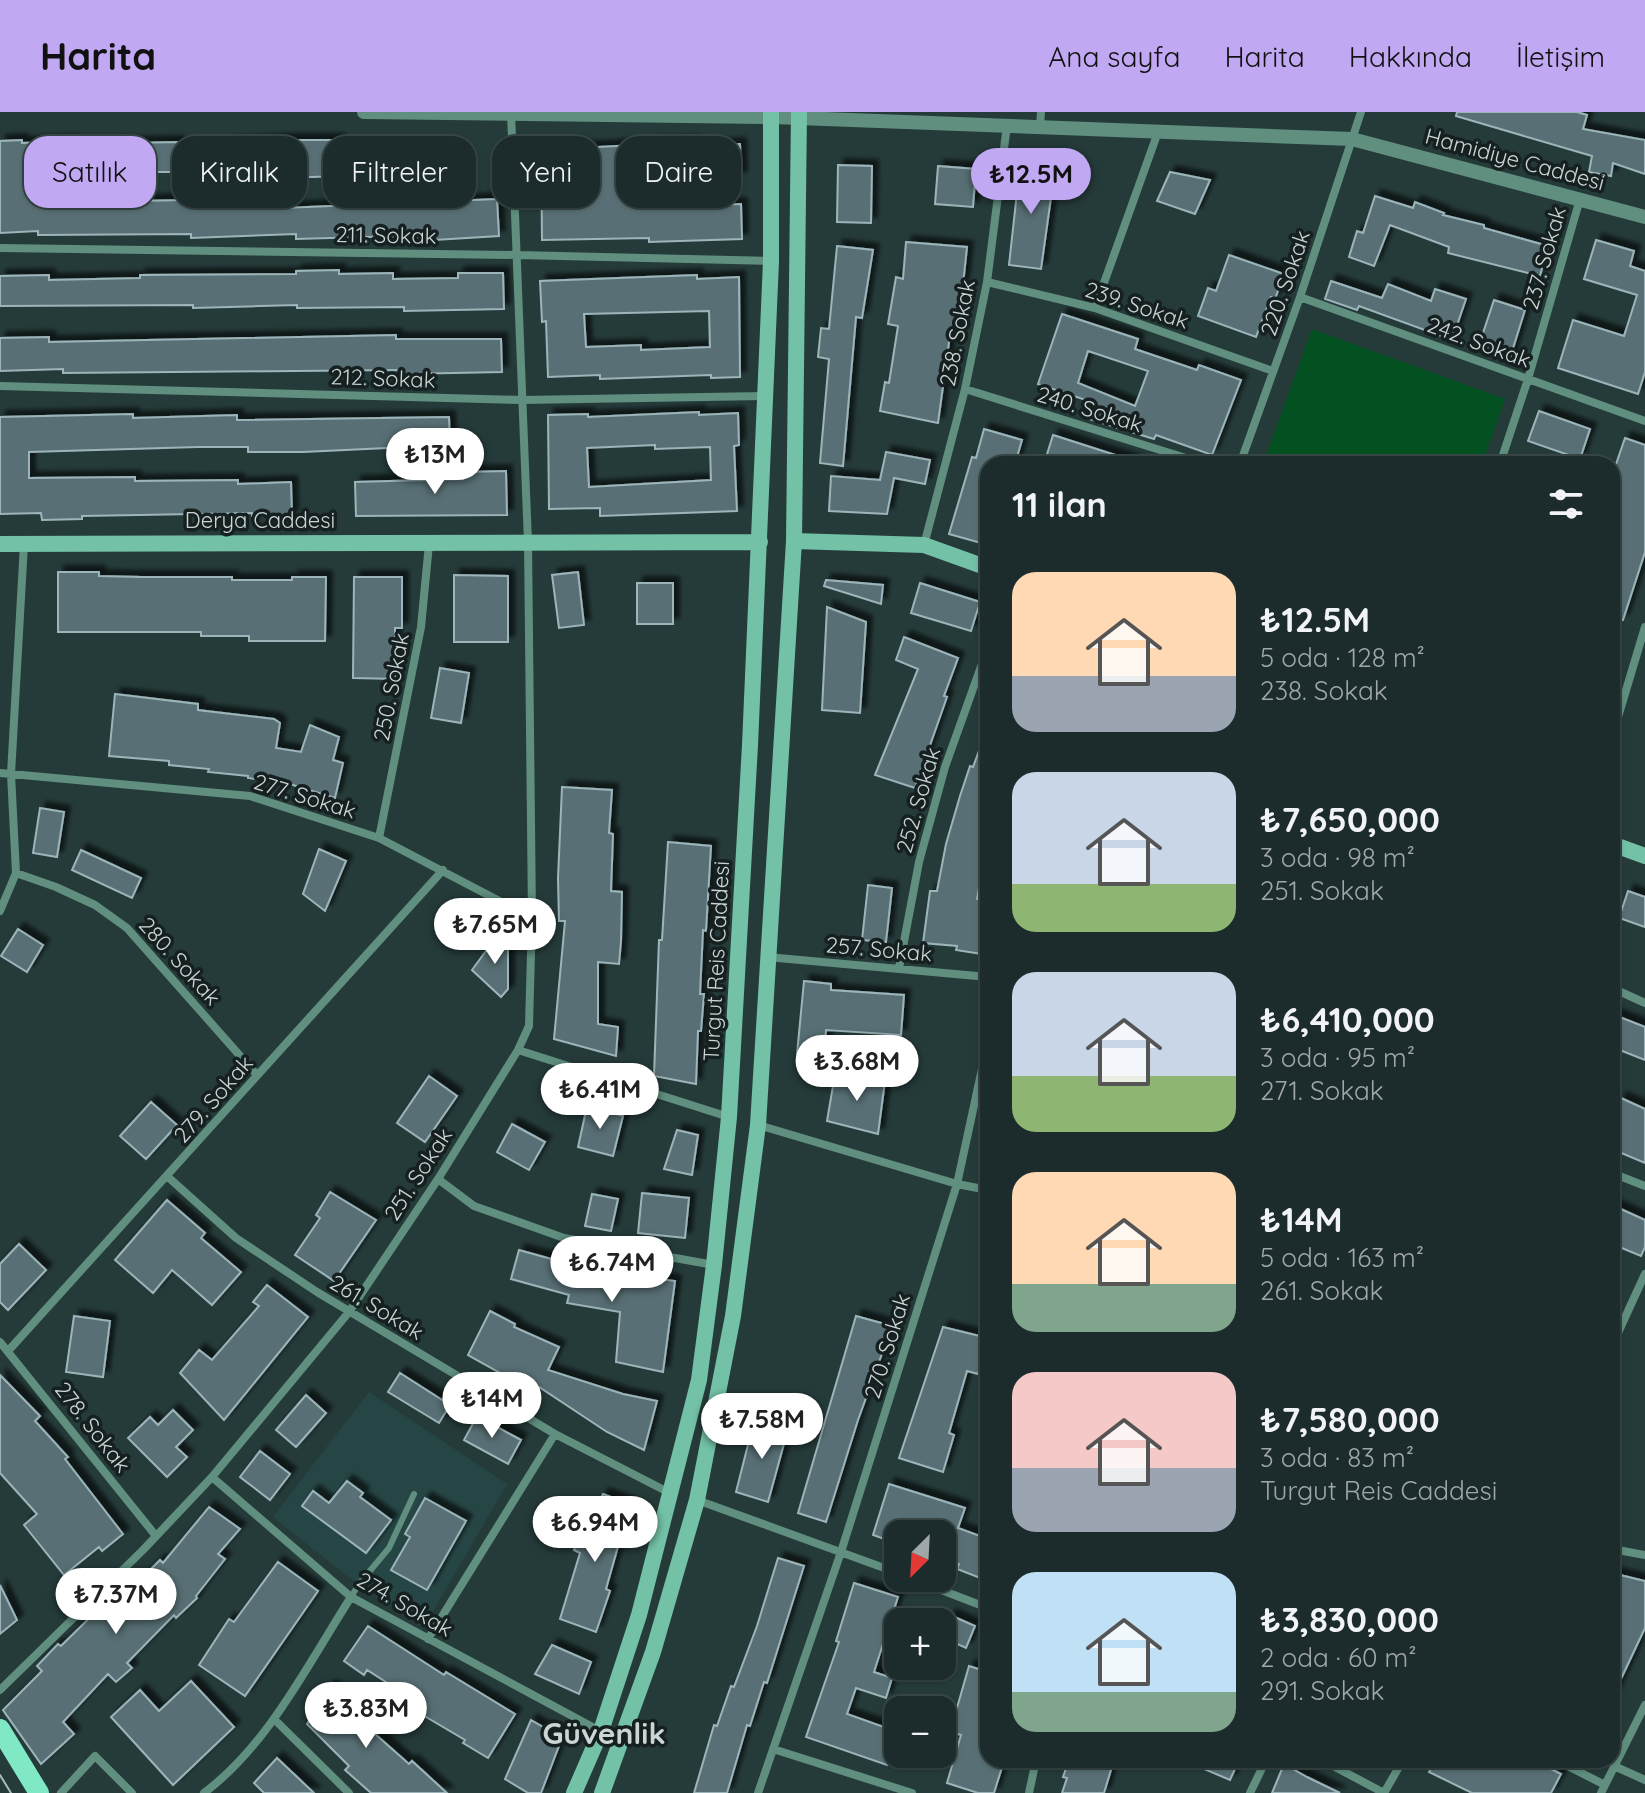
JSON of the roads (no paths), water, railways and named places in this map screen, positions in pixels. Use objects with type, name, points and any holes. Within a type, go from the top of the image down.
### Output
[{"type":"main road","name":"Turgut Reis Caddesi","points":[[574,1793],[601,1731],[639,1615],[699,1380],[714,1265],[729,1117],[760,542],[771,261],[771,114]]},
{"type":"main road","points":[[602,1793],[653,1652],[697,1500],[733,1316],[758,1125],[794,541],[799,116]]},
{"type":"main road","points":[[794,541],[924,545],[980,565]]},
{"type":"main road","name":"Derya Caddesi","points":[[0,544],[760,542]]},
{"type":"main road","points":[[1620,851],[1645,856]]},
{"type":"main road","points":[[0,1729],[39,1793]]},
{"type":"street","name":"Hamidiye Caddesi","points":[[364,112],[771,114],[1007,125],[1040,120],[1158,132],[1352,139],[1645,217]]},
{"type":"street","name":"220. Sokak","points":[[1243,456],[1300,297],[1361,112]]},
{"type":"street","name":"251. Sokak","points":[[0,1690],[212,1477],[349,1312],[438,1179],[518,1050],[529,1026],[532,918],[528,542],[511,114]]},
{"type":"street","name":"238. Sokak","points":[[924,545],[965,389],[987,282],[1007,125]]},
{"type":"street","points":[[1095,308],[1158,132]]},
{"type":"street","name":"237. Sokak","points":[[1503,456],[1580,199]]},
{"type":"street","name":"211. Sokak","points":[[0,248],[771,261]]},
{"type":"street","name":"239. Sokak","points":[[987,282],[1095,308],[1273,371]]},
{"type":"street","name":"242. Sokak","points":[[1300,297],[1645,421]]},
{"type":"street","name":"212. Sokak","points":[[0,386],[522,400],[765,396]]},
{"type":"street","name":"240. Sokak","points":[[965,389],[1179,456]]},
{"type":"street","name":"250. Sokak","points":[[379,838],[421,627],[429,541]]},
{"type":"street","points":[[0,911],[16,873],[11,774],[24,543]]},
{"type":"street","points":[[1620,710],[1645,627]]},
{"type":"street","name":"252. Sokak","points":[[899,968],[919,862],[941,780],[980,670]]},
{"type":"street","name":"277. Sokak","points":[[0,773],[250,796],[379,838],[532,918]]},
{"type":"street","name":"279. Sokak","points":[[9,1350],[443,870]]},
{"type":"street","name":"280. Sokak","points":[[16,873],[95,905],[127,928],[257,1075]]},
{"type":"street","name":"257. Sokak","points":[[767,957],[980,976]]},
{"type":"street","points":[[1620,992],[1645,1003]]},
{"type":"street","points":[[518,1050],[729,1117]]},
{"type":"street","name":"270. Sokak","points":[[758,1793],[841,1552],[957,1184],[980,1078]]},
{"type":"street","points":[[758,1125],[980,1188]]},
{"type":"street","points":[[1620,1176],[1645,1186]]},
{"type":"street","name":"261. Sokak","points":[[168,1177],[236,1238],[349,1312],[555,1434],[668,1492]]},
{"type":"street","points":[[438,1179],[474,1206],[564,1238],[714,1265]]},
{"type":"street","points":[[1620,1329],[1645,1274]]},
{"type":"street","name":"278. Sokak","points":[[0,1342],[156,1536]]},
{"type":"street","points":[[428,1639],[555,1434]]},
{"type":"street","name":"274. Sokak","points":[[212,1477],[351,1597],[601,1731]]},
{"type":"street","points":[[697,1500],[884,1568]]},
{"type":"street","points":[[1620,1550],[1645,1555]]},
{"type":"street","points":[[946,1592],[980,1605]]},
{"type":"street","points":[[204,1793],[222,1780],[274,1719],[351,1597]]},
{"type":"street","points":[[1620,1754],[1645,1705]]},
{"type":"street","points":[[274,1719],[349,1793]]},
{"type":"street","points":[[773,1749],[912,1793]]},
{"type":"street","points":[[61,1793],[95,1756],[132,1793]]},
{"type":"street","points":[[1029,1793],[1034,1768]]},
{"type":"street","points":[[1250,1793],[1262,1768]]},
{"type":"street","points":[[1337,1768],[1384,1793],[1398,1768]]},
{"type":"street","points":[[1569,1768],[1603,1789],[1613,1768]]},
{"type":"street","points":[[1618,1768],[1645,1780]]},
{"type":"lane","points":[[351,1597],[389,1548],[414,1494]]},
{"type":"tram line","points":[[0,1775],[11,1793]]},
{"type":"district","name":"Güvenlik","points":[[604,1734]]}]
